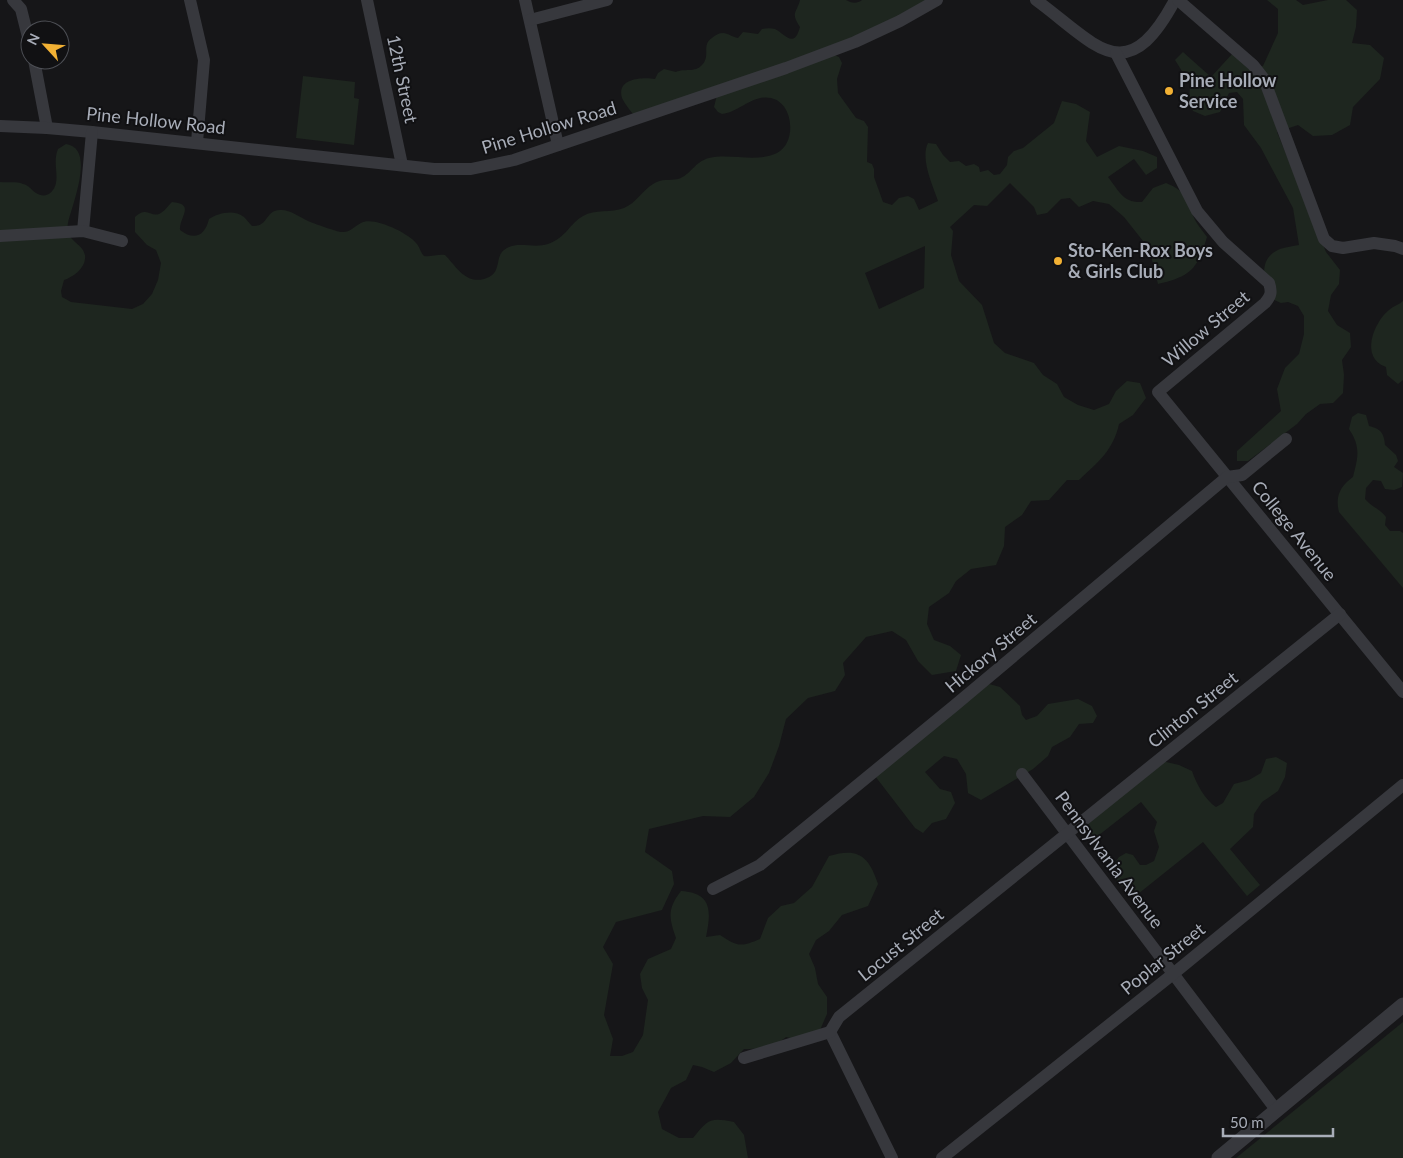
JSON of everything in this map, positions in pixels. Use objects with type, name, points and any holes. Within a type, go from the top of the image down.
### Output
[{"type":"street","points":[[13,0],[21,9],[24,20]]},
{"type":"street","points":[[190,0],[204,60],[197,142]]},
{"type":"street","name":"12th Street","points":[[367,0],[402,165]]},
{"type":"street","points":[[525,0],[558,145]]},
{"type":"street","points":[[530,20],[607,0]]},
{"type":"street","name":"Pine Hollow Road","points":[[0,126],[48,128],[197,142],[434,169],[471,169],[514,160],[665,110],[838,48],[900,21],[937,0]]},
{"type":"street","points":[[1036,0],[1089,42],[1099,48],[1116,53],[1128,51],[1149,39],[1164,22],[1177,0],[1253,65],[1264,79],[1324,239],[1332,246],[1343,248],[1374,244],[1395,246],[1403,249]]},
{"type":"street","name":"Willow Street","points":[[1116,53],[1197,211],[1223,242],[1268,283],[1271,290],[1271,296],[1265,303],[1158,392]]},
{"type":"street","points":[[36,70],[48,128]]},
{"type":"street","points":[[83,231],[92,132]]},
{"type":"street","points":[[0,236],[83,231],[122,241]]},
{"type":"street","name":"College Avenue","points":[[1158,392],[1403,692]]},
{"type":"street","name":"Hickory Street","points":[[713,889],[760,865],[1228,477],[1242,475],[1286,438]]},
{"type":"street","name":"Clinton Street","points":[[1068,833],[1340,614]]},
{"type":"street","name":"Pennsylvania Avenue","points":[[1022,774],[1277,1111]]},
{"type":"street","name":"Poplar Street","points":[[942,1158],[1172,974],[1403,785]]},
{"type":"street","name":"Locust Street","points":[[830,1032],[839,1017],[1068,833]]},
{"type":"street","points":[[1219,1158],[1403,1005]]},
{"type":"street","points":[[744,1058],[830,1032],[892,1158]]},
{"type":"shaded area","points":[[800,0],[846,0],[854,3],[862,0],[934,0],[888,26],[636,118],[623,101],[621,91],[623,86],[632,80],[655,79],[658,73],[664,69],[676,72],[693,70],[702,65],[706,58],[707,44],[714,36],[719,34],[725,33],[738,38],[743,32],[758,34],[762,29],[770,28],[789,38],[795,38],[800,27],[795,18],[795,13]]},
{"type":"shaded area","points":[[1267,0],[1296,0],[1303,5],[1328,0],[1346,0],[1357,10],[1356,27],[1352,43],[1370,45],[1384,58],[1380,79],[1353,107],[1350,125],[1332,135],[1313,136],[1298,125],[1277,132],[1326,252],[1340,270],[1339,284],[1331,295],[1328,311],[1337,325],[1350,333],[1351,347],[1342,360],[1344,375],[1343,393],[1333,403],[1320,404],[1306,414],[1297,424],[1248,461],[1237,461],[1237,451],[1281,411],[1277,389],[1285,368],[1299,354],[1304,334],[1304,316],[1298,306],[1288,302],[1281,303],[1268,297],[1264,270],[1265,263],[1273,253],[1282,248],[1299,245],[1293,208],[1261,148],[1244,125],[1243,99],[1237,92],[1229,93],[1220,112],[1205,116],[1193,111],[1189,102],[1190,84],[1175,60],[1183,52],[1211,77],[1233,53],[1252,69],[1263,66],[1278,33],[1278,9]]},
{"type":"shaded area","points":[[832,54],[839,57],[842,63],[837,79],[838,93],[856,118],[864,121],[868,127],[867,162],[872,164],[874,169],[874,177],[883,202],[892,205],[899,198],[908,196],[914,199],[919,210],[938,201],[926,164],[925,157],[928,143],[936,144],[950,162],[959,161],[966,166],[974,164],[979,167],[980,172],[988,170],[994,175],[1000,174],[1007,165],[1008,157],[1014,151],[1023,148],[1054,123],[1062,101],[1076,104],[1090,112],[1086,141],[1097,157],[1119,146],[1143,151],[1157,157],[1157,168],[1146,175],[1134,159],[1108,177],[1122,195],[1130,200],[1142,202],[1153,188],[1166,183],[1173,186],[1185,197],[1195,220],[1207,237],[1200,257],[1192,270],[1179,278],[1158,284],[1151,256],[1143,241],[1124,217],[1109,204],[1093,201],[1079,207],[1070,198],[1061,199],[1047,213],[1037,215],[1034,207],[1010,183],[987,206],[974,205],[950,227],[953,231],[951,255],[959,281],[982,305],[994,343],[1005,353],[1034,363],[1043,375],[1057,384],[1064,397],[1078,405],[1094,410],[1109,404],[1116,391],[1127,381],[1140,383],[1146,398],[1133,415],[1119,424],[1109,449],[1079,480],[1067,480],[1049,500],[1031,501],[1022,515],[1005,527],[1004,546],[996,565],[971,569],[956,581],[949,593],[929,607],[927,624],[934,640],[950,646],[961,655],[956,671],[932,675],[918,661],[906,640],[892,631],[866,637],[843,663],[845,675],[835,691],[808,698],[786,719],[769,773],[754,797],[730,817],[703,816],[649,829],[645,852],[672,871],[674,884],[662,910],[616,922],[603,947],[613,964],[604,1015],[613,1039],[610,1056],[622,1056],[633,1052],[643,1035],[648,1000],[642,988],[640,974],[648,959],[671,949],[676,938],[672,925],[671,909],[681,891],[699,896],[707,905],[709,920],[706,937],[720,935],[736,944],[744,944],[760,939],[768,918],[781,906],[794,903],[812,887],[829,856],[848,853],[861,856],[871,867],[878,884],[868,906],[842,915],[829,931],[816,940],[809,954],[815,968],[818,984],[827,997],[827,1014],[820,1030],[798,1040],[786,1037],[771,1046],[744,1049],[731,1063],[714,1072],[693,1065],[686,1080],[671,1088],[658,1112],[662,1129],[679,1138],[693,1138],[710,1121],[734,1122],[744,1135],[748,1158],[0,1158],[0,182],[21,183],[27,185],[39,195],[46,195],[53,190],[56,183],[58,149],[66,144],[75,148],[80,156],[80,178],[68,223],[68,230],[72,239],[83,249],[85,259],[83,266],[78,272],[64,280],[61,291],[62,297],[71,302],[132,309],[143,304],[152,294],[158,280],[161,263],[156,250],[147,245],[135,232],[135,217],[143,212],[159,214],[172,202],[179,203],[185,208],[180,230],[194,236],[202,233],[209,219],[226,213],[236,213],[244,217],[252,226],[261,224],[272,213],[280,210],[291,212],[310,222],[341,232],[349,231],[366,221],[382,224],[398,230],[412,239],[424,256],[445,255],[466,277],[477,280],[490,277],[494,273],[501,253],[509,247],[548,244],[564,234],[583,216],[593,212],[624,208],[653,184],[659,181],[678,179],[704,160],[717,157],[752,158],[769,156],[783,148],[788,141],[790,124],[788,115],[779,101],[764,97],[722,114],[714,107],[717,95]],"holes":[[[925,246],[924,288],[879,309],[865,273]]]},
{"type":"shaded area","points":[[303,76],[355,82],[354,98],[359,99],[354,145],[296,138]]},
{"type":"shaded area","points":[[1403,301],[1403,380],[1398,384],[1387,375],[1386,367],[1373,356],[1371,348],[1374,331],[1378,323],[1383,316]]},
{"type":"shaded area","points":[[1358,413],[1366,415],[1369,426],[1381,432],[1385,445],[1396,455],[1398,461],[1394,467],[1403,473],[1402,487],[1394,490],[1385,489],[1381,481],[1373,480],[1366,488],[1365,499],[1386,517],[1385,525],[1390,531],[1400,531],[1403,533],[1403,588],[1339,512],[1338,497],[1345,484],[1353,477],[1356,464],[1357,447],[1349,429],[1352,417]]},
{"type":"shaded area","points":[[989,684],[1000,687],[1020,706],[1022,715],[1026,720],[1037,716],[1048,704],[1078,699],[1092,706],[1097,716],[1093,723],[1079,724],[1070,737],[1052,747],[1048,756],[1033,769],[981,800],[968,793],[966,774],[957,759],[944,756],[925,772],[940,789],[951,792],[955,803],[946,819],[932,823],[923,833],[915,828],[875,776]]},
{"type":"shaded area","points":[[1276,757],[1287,763],[1285,777],[1278,791],[1262,802],[1254,814],[1253,827],[1230,849],[1260,885],[1247,896],[1203,842],[1138,894],[1133,893],[1130,887],[1122,886],[1117,881],[1114,864],[1119,857],[1126,853],[1133,855],[1140,865],[1146,865],[1154,861],[1159,847],[1154,831],[1157,822],[1141,802],[1094,839],[1088,831],[1087,825],[1162,761],[1179,765],[1192,771],[1201,791],[1216,807],[1223,803],[1234,784],[1249,780],[1261,773],[1266,759]]},
{"type":"shaded area","points":[[1403,1022],[1403,1158],[1236,1158]]},
{"type":"place","name":"Pine Hollow Service","points":[[1169,91]]},
{"type":"place","name":"Sto-Ken-Rox Boys & Girls Club","points":[[1058,261]]}]
